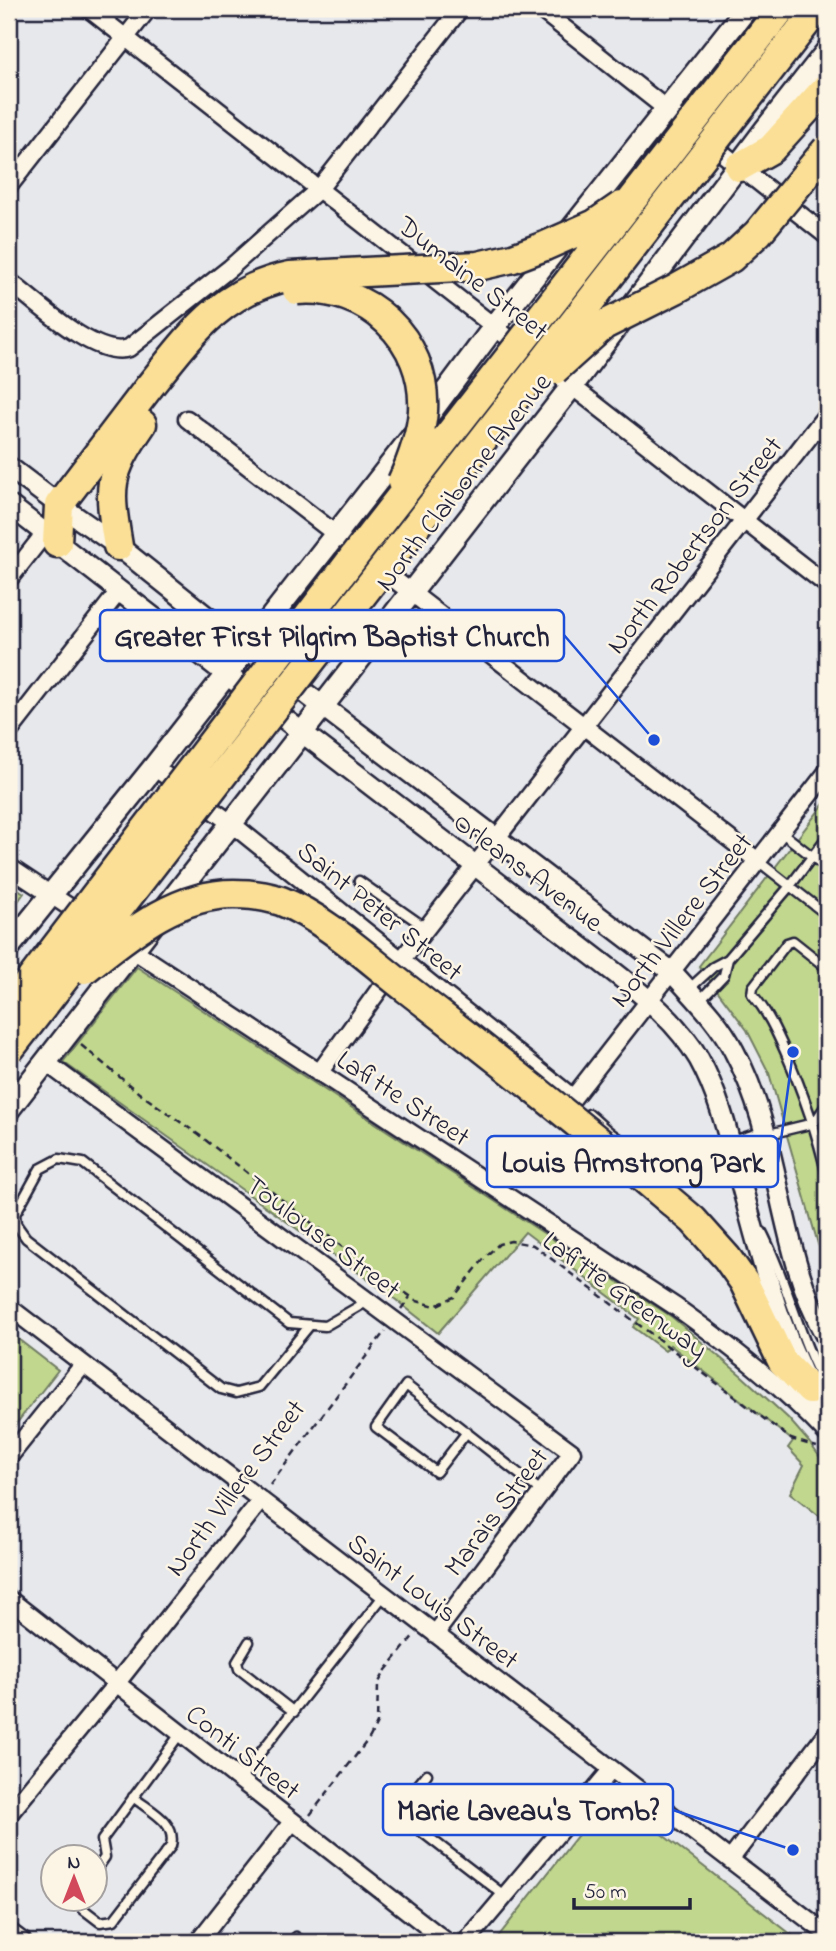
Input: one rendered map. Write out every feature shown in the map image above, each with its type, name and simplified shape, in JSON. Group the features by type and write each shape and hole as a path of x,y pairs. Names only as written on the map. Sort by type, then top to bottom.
{"highway":[{"path":"9,1008 363,545 781,9"},
{"path":"9,1050 817,9"},
{"path":"739,167 771,149 827,87"},
{"path":"486,435 572,351 604,325 698,276 741,250 827,149"},
{"path":"118,546 111,497 116,467 155,394 206,319 230,299 253,287 290,276 478,266 513,258 595,224 638,195"},
{"path":"51,538 59,505 155,394 224,321 267,297 299,290 319,290 342,294 380,313 402,336 410,349 420,380 423,411 420,431 405,474 363,545"},
{"path":"50,997 154,918 215,896 233,894 281,901 332,931 556,1104 693,1220 727,1258 744,1282 782,1361 818,1390"}],"main road":[{"path":"9,947 154,767 412,437 494,327 746,9"},
{"name":"North Claiborne Avenue","path":"9,1109 572,386 827,51"}],"street":[{"name":"Dumaine Street","path":"89,9 827,585"},
{"path":"9,186 148,9"},
{"path":"9,281 95,345 121,351 129,348 230,268 319,189 460,9"},
{"path":"540,9 827,236"},
{"name":"North Robertson Street","path":"319,1073 426,928 827,414"},
{"path":"187,419 758,861"},
{"name":"Orleans Avenue","path":"9,467 118,546 246,648 672,972 714,1018 734,1051 750,1087 805,1288 827,1338"},
{"name":"Orleans Avenue","path":"9,505 649,1000 678,1030 698,1058 720,1106 784,1333 818,1390 827,1419"},
{"path":"9,579 51,538"},
{"path":"9,732 119,591"},
{"name":"Saint Peter Street","path":"154,767 232,824 573,1098"},
{"name":"North Villere Street","path":"573,1098 827,772"},
{"name":"Lafitte Street","path":"9,867 676,1307 804,1409 823,1441"},
{"name":"Toulouse Street","path":"44,1061 572,1452"},
{"path":"731,1146 765,1135"},
{"name":"Saint Louis Street","path":"9,1307 827,1934"},
{"path":"9,1457 83,1365"},
{"name":"Marais Street","path":"429,1629 572,1452"},
{"name":"North Villere Street","path":"9,1814 117,1684 261,1500"},
{"name":"Conti Street","path":"9,1599 447,1942"},
{"path":"730,1860 827,1733"},
{"path":"467,1942 612,1769"},
{"path":"198,1942 296,1825"},
{"path":"9,1933 21,1942"}],"lane":[{"path":"781,832 827,868"},
{"path":"693,995 713,967 728,960 827,837"},
{"path":"758,861 827,915"},
{"path":"359,881 426,928"},
{"path":"827,968 793,941 787,943 753,987 752,994 773,1023 799,1082 814,1123 827,1176"},
{"path":"693,995 724,975 728,960"},
{"path":"765,1135 814,1123 827,1104"},
{"path":"589,1114 620,1140 639,1147 707,1149 731,1146"},
{"path":"310,1325 259,1387 236,1393 221,1389 26,1238 16,1224 15,1214 40,1168 60,1159 83,1163 289,1324 310,1325 325,1326 368,1301"},
{"path":"467,1432 436,1472 376,1427 407,1385 467,1432 542,1492"},
{"path":"239,1780 384,1595"},
{"path":"249,1642 237,1662 239,1669 294,1712"},
{"path":"102,1842 180,1734"},
{"path":"427,1774 396,1812 505,1896"},
{"path":"87,1912 100,1922 114,1920 171,1846 174,1836 170,1826 133,1797"},
{"path":"291,1942 296,1937 303,1942"}],"path":[{"name":"Lafitte Greenway","path":"76,1041 139,1093 199,1135 363,1263 418,1301 435,1306 454,1297 486,1256 499,1244 511,1241 533,1245 791,1439 823,1441 827,1450"},
{"name":"North Villere Street","path":"261,1500 327,1406 393,1320"},
{"path":"823,1441 827,1457"},
{"path":"296,1825 370,1737 377,1723 378,1684 386,1670 429,1629"}],"green space":[{"path":"827,800 827,1269 769,1073 747,1030 699,966"},
{"path":"9,883 24,893 9,914"},
{"path":"137,967 672,1317 742,1376 788,1418 809,1442 827,1467 827,1522 790,1493 804,1465 788,1448 793,1441 670,1345 665,1351 633,1327 639,1319 525,1232 438,1333 391,1296 63,1062"},
{"path":"9,1332 58,1370 9,1433"},
{"path":"610,1794 801,1942 494,1942"}],"place":[{"name":"Greater First Pilgrim Baptist Church","path":"654,740"},
{"name":"Louis Armstrong Park","path":"793,1052"},
{"name":"Marie Laveau's Tomb?","path":"793,1850"}]}
